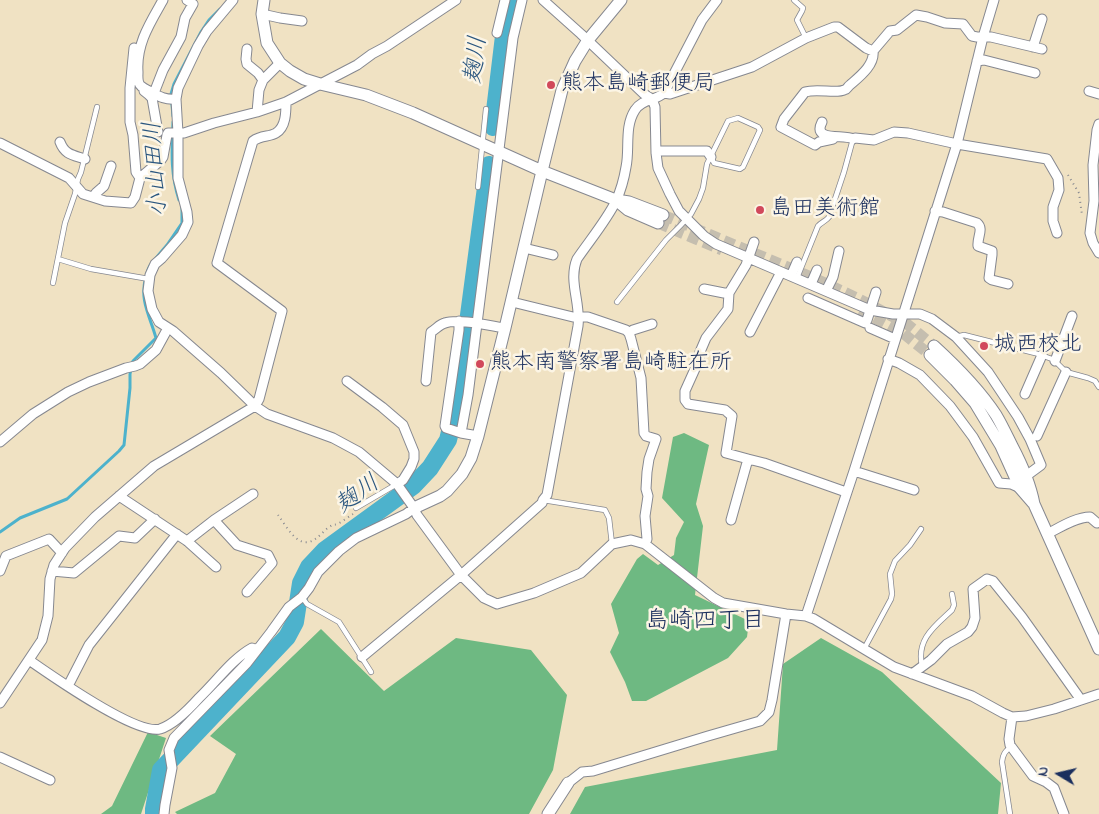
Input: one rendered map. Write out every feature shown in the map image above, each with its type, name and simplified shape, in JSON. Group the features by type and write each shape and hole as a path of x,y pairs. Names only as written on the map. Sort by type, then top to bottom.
{"street":[{"path":"158,132 152,98 142,89 138,82 137,66 139,47 162,0"},
{"path":"154,93 163,70 181,36 185,18 192,7 193,4 187,0"},
{"path":"233,0 207,31 173,99 178,178 188,222 182,235 155,264 146,279 152,309 159,322 173,331 255,406 267,414 333,438 359,452 398,485 417,515 461,575 484,598 497,604 534,593 581,573 612,544 631,540 645,544 714,598 724,603 806,616 814,619 894,667 972,696 1012,717 1026,716 1054,709 1099,694"},
{"path":"264,0 262,14 267,43 280,63 304,79 366,95 413,113 542,171 616,200 629,202 660,219"},
{"path":"0,143 69,178 80,192 105,201 130,202 135,197 140,178 161,160 167,135 190,131 286,102 387,46 456,0"},
{"path":"497,34 505,0"},
{"path":"459,432 468,395 513,38 522,0"},
{"path":"543,0 644,94 652,99 655,111 658,168 679,211 686,219 704,236 716,244 870,310 926,316 956,337 988,372 1018,417 1030,439 1040,465 1026,476"},
{"path":"164,814 172,768 169,750 174,738 257,650 290,608 305,600 318,572 345,546 356,538 440,496 462,474 471,458 506,328 562,90 575,61 588,40 621,0"},
{"path":"362,657 461,575 542,503 547,495 579,318 573,276 574,266 616,200 627,166 629,126 634,111 640,104 660,97 664,93 702,20 717,0"},
{"path":"806,616 854,471 957,144 994,0"},
{"path":"262,14 302,21"},
{"path":"835,137 819,142 816,145 781,127 784,119 805,92 847,89 869,66 874,55 873,51 890,31 897,30 916,15 945,23 964,24 972,36 991,37 1037,48 1042,19"},
{"path":"664,93 670,94 752,67 806,38 834,27 838,27 873,51"},
{"path":"134,48 130,88 130,122 133,134 136,172 140,178"},
{"path":"247,49 247,64 263,80"},
{"path":"977,61 984,60 1035,73"},
{"path":"257,112 259,90 263,80 280,63"},
{"path":"142,87 160,97 173,99"},
{"path":"1089,91 1099,94"},
{"path":"0,703 42,640 48,616 52,571 65,548 95,517 154,466 255,406 259,399 282,311 217,263 253,141 258,137 276,133 283,126 286,102"},
{"path":"822,122 820,130 826,136 874,140 894,132 908,133 957,144 1047,159 1058,178 1059,190 1053,207 1053,221 1057,234"},
{"path":"1099,124 1093,166 1094,201 1090,233 1099,253"},
{"path":"60,142 63,150 67,153 84,159"},
{"path":"656,152 707,152 711,158"},
{"path":"93,197 104,186 111,166"},
{"path":"935,211 960,217 980,225 978,246 992,251 989,278 1008,284"},
{"path":"754,242 746,265 729,293 728,308 706,338 699,360 685,391 686,400 688,404 725,410 732,416 726,453 764,462 846,492"},
{"path":"524,248 553,255"},
{"path":"826,291 833,276 839,252"},
{"path":"794,277 797,262"},
{"path":"810,284 818,270"},
{"path":"750,332 781,272"},
{"path":"704,290 729,293"},
{"path":"808,298 861,322 865,322 876,292"},
{"path":"512,302 573,317 588,317 622,328 628,333 640,378 644,433 646,436 656,439 647,472 646,489 648,496 645,516 647,539 645,544"},
{"path":"1055,361 1072,316"},
{"path":"460,321 445,426 459,432 478,436"},
{"path":"426,381 432,332 443,323 460,321 506,328"},
{"path":"628,333 652,324"},
{"path":"0,442 33,414 68,392 89,382 140,364 156,350 168,328"},
{"path":"870,328 895,339"},
{"path":"1034,504 1020,488 1001,446 986,420 932,351 951,362 969,381 996,416 1026,476 1034,504 1099,649"},
{"path":"1025,394 1042,355"},
{"path":"888,359 920,375 950,406 973,438 999,483 1011,484 1020,488"},
{"path":"1037,436 1066,372"},
{"path":"347,381 403,425 414,452 414,459 403,480 398,485"},
{"path":"731,520 748,459"},
{"path":"854,471 914,490"},
{"path":"187,541 253,494"},
{"path":"119,496 187,541 216,567"},
{"path":"1047,534 1085,517 1090,517 1097,523"},
{"path":"52,571 74,573 119,536 135,538 155,519"},
{"path":"214,520 237,545 268,555 272,563 247,592"},
{"path":"68,686 89,645 177,534"},
{"path":"0,571 6,556 49,539 62,553"},
{"path":"912,674 931,660 947,644 968,632 972,627 975,618 973,589 987,579 993,581 1016,610 1081,700"},
{"path":"548,814 568,783 582,772 593,771 760,721 769,712 772,700 786,614"},
{"path":"29,660 101,707 143,728 160,729 177,719 243,653 252,648 257,650"},
{"path":"1012,717 1009,739 1011,747 1032,776 1054,788 1064,814"},
{"path":"0,757 50,780"}],"lane":[{"path":"794,0 803,8 797,20 806,38"},
{"path":"53,283 65,223 76,194 76,186 97,107"},
{"path":"478,187 486,109"},
{"path":"617,302 666,240 686,219 699,199 707,164 728,122 738,118 758,126 760,130 743,167 740,169 714,162 711,158"},
{"path":"794,277 818,226 829,217 853,139"},
{"path":"58,259 91,269 146,279"},
{"path":"956,337 964,335 1042,355 1055,361 1066,372 1088,378 1099,387"},
{"path":"356,508 398,485"},
{"path":"543,500 605,510 609,518 612,544"},
{"path":"864,649 891,599 890,574 895,561 910,545 921,529"},
{"path":"922,666 920,657 922,645 926,636 952,610 954,605 952,594"},
{"path":"305,600 339,622 371,672"},
{"path":"1010,814 1002,762 1003,755 1011,747"}],"path":[{"path":"1064,170 1079,192 1083,216"},
{"path":"278,515 291,534 301,543 307,543 316,539 332,525 337,524 356,512 356,508"}],"green space":[{"path":"684,433 709,445 696,504 703,526 695,595 749,621 747,637 728,658 646,701 632,701 610,652 619,633 611,604 637,559 643,554 658,565 674,555 676,538 684,522 662,498 673,437"},
{"path":"321,629 384,691 456,638 531,650 567,695 553,770 529,814 177,814 175,812 215,793 236,754 210,736"},
{"path":"821,638 882,672 1001,783 998,814 570,814 585,787 777,750 783,664"},
{"path":"148,732 166,738 141,814 101,814 112,806"}],"waterway":[{"name":"麹川","path":"493,127 504,36 513,0"},
{"name":"小山田川","path":"173,116 171,94 174,84 201,32 220,9"},
{"name":"小山田川","path":"173,122 173,171 179,200"},
{"name":"麹川","path":"154,814 161,770 287,637 295,622 301,583 309,567 325,550 413,486 430,468 448,440 455,411 489,165"},
{"name":"小山田川","path":"156,258 182,223 182,208"},
{"name":"小山田川","path":"0,532 20,518 67,499 124,445 130,374 133,361 156,338 146,308 144,293 147,271 152,263"}],"tunnel":[{"path":"663,215 859,299 907,324 934,346"},
{"path":"658,223 722,250"},
{"path":"860,310 903,333 930,355"}],"place":[{"name":"熊本島崎郵便局","path":"551,85"},
{"name":"島田美術館","path":"760,210"},
{"name":"城西校北","path":"984,346"},
{"name":"熊本南警察署島崎駐在所","path":"480,364"}],"district":[{"name":"島崎四丁目","path":"705,623"}]}
